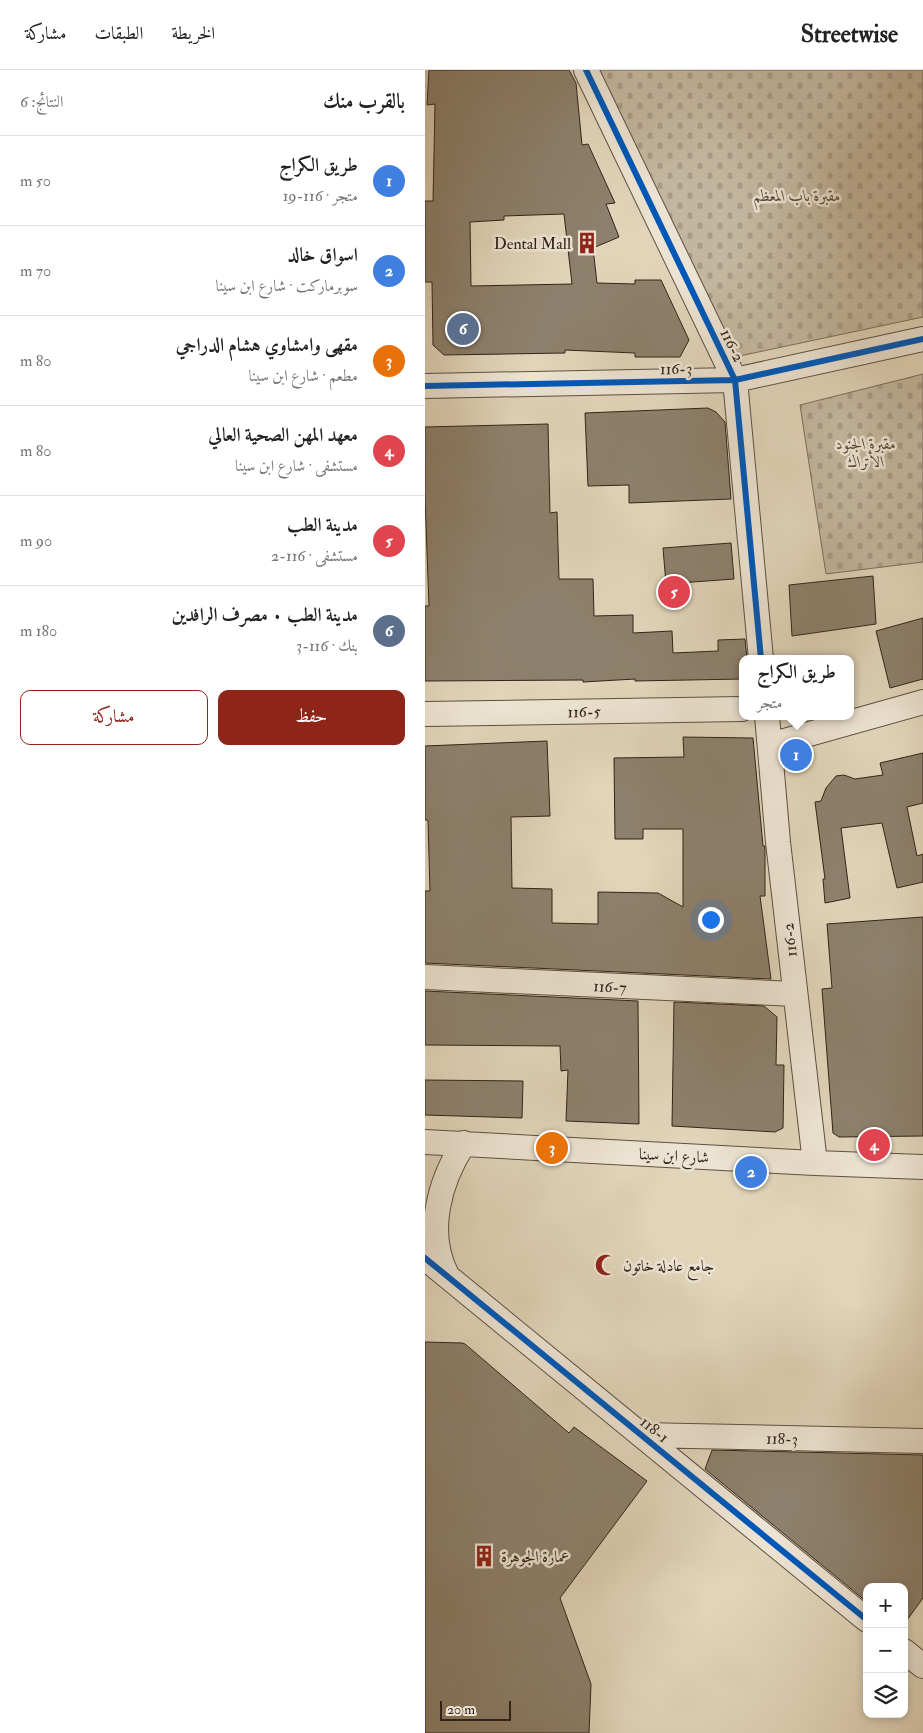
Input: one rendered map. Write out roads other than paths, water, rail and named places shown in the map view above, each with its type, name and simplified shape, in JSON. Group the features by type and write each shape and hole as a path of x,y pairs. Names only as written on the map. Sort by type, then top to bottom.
{"street":[{"name":"116-2","path":"587,70 735,380 761,655"},
{"name":"116-3","path":"425,386 735,380 923,339"},
{"path":"770,745 923,702"},
{"name":"116-5","path":"425,714 739,709"},
{"name":"116-2","path":"767,720 778,842 815,1163"},
{"name":"116-7","path":"425,977 795,994"},
{"name":"شارع ابن سينا","path":"425,1142 923,1167"},
{"name":"118-1","path":"449,1279 441,1264 436,1248 436,1214 444,1182 464,1144"},
{"name":"118-1","path":"425,1258 863,1617"},
{"path":"425,1277 449,1279"},
{"name":"118-3","path":"641,1435 923,1441"},
{"path":"908,1654 923,1666"}],"place":[{"name":"Dental Mall","path":"587,243"},
{"name":"مدينة الطب ٠ مصرف الرافدين","path":"463,329"},
{"name":"مدينة الطب","path":"674,592"},
{"name":"طريق الكراج","path":"796,755"},
{"name":"معهد المهن الصحية العالي","path":"874,1145"},
{"name":"مقهى وامشاوي هشام الدراجي","path":"552,1148"},
{"name":"اسواق خالد","path":"751,1172"},
{"name":"جامع عادلة خاتون","path":"606,1265"},
{"name":"عمارة الجوهرة","path":"484,1556"}],"park label":[{"name":"مقبرة باب المعظم","path":"797,195"},
{"name":"مقبرة الجنود الأتراك","path":"866,452"}]}
